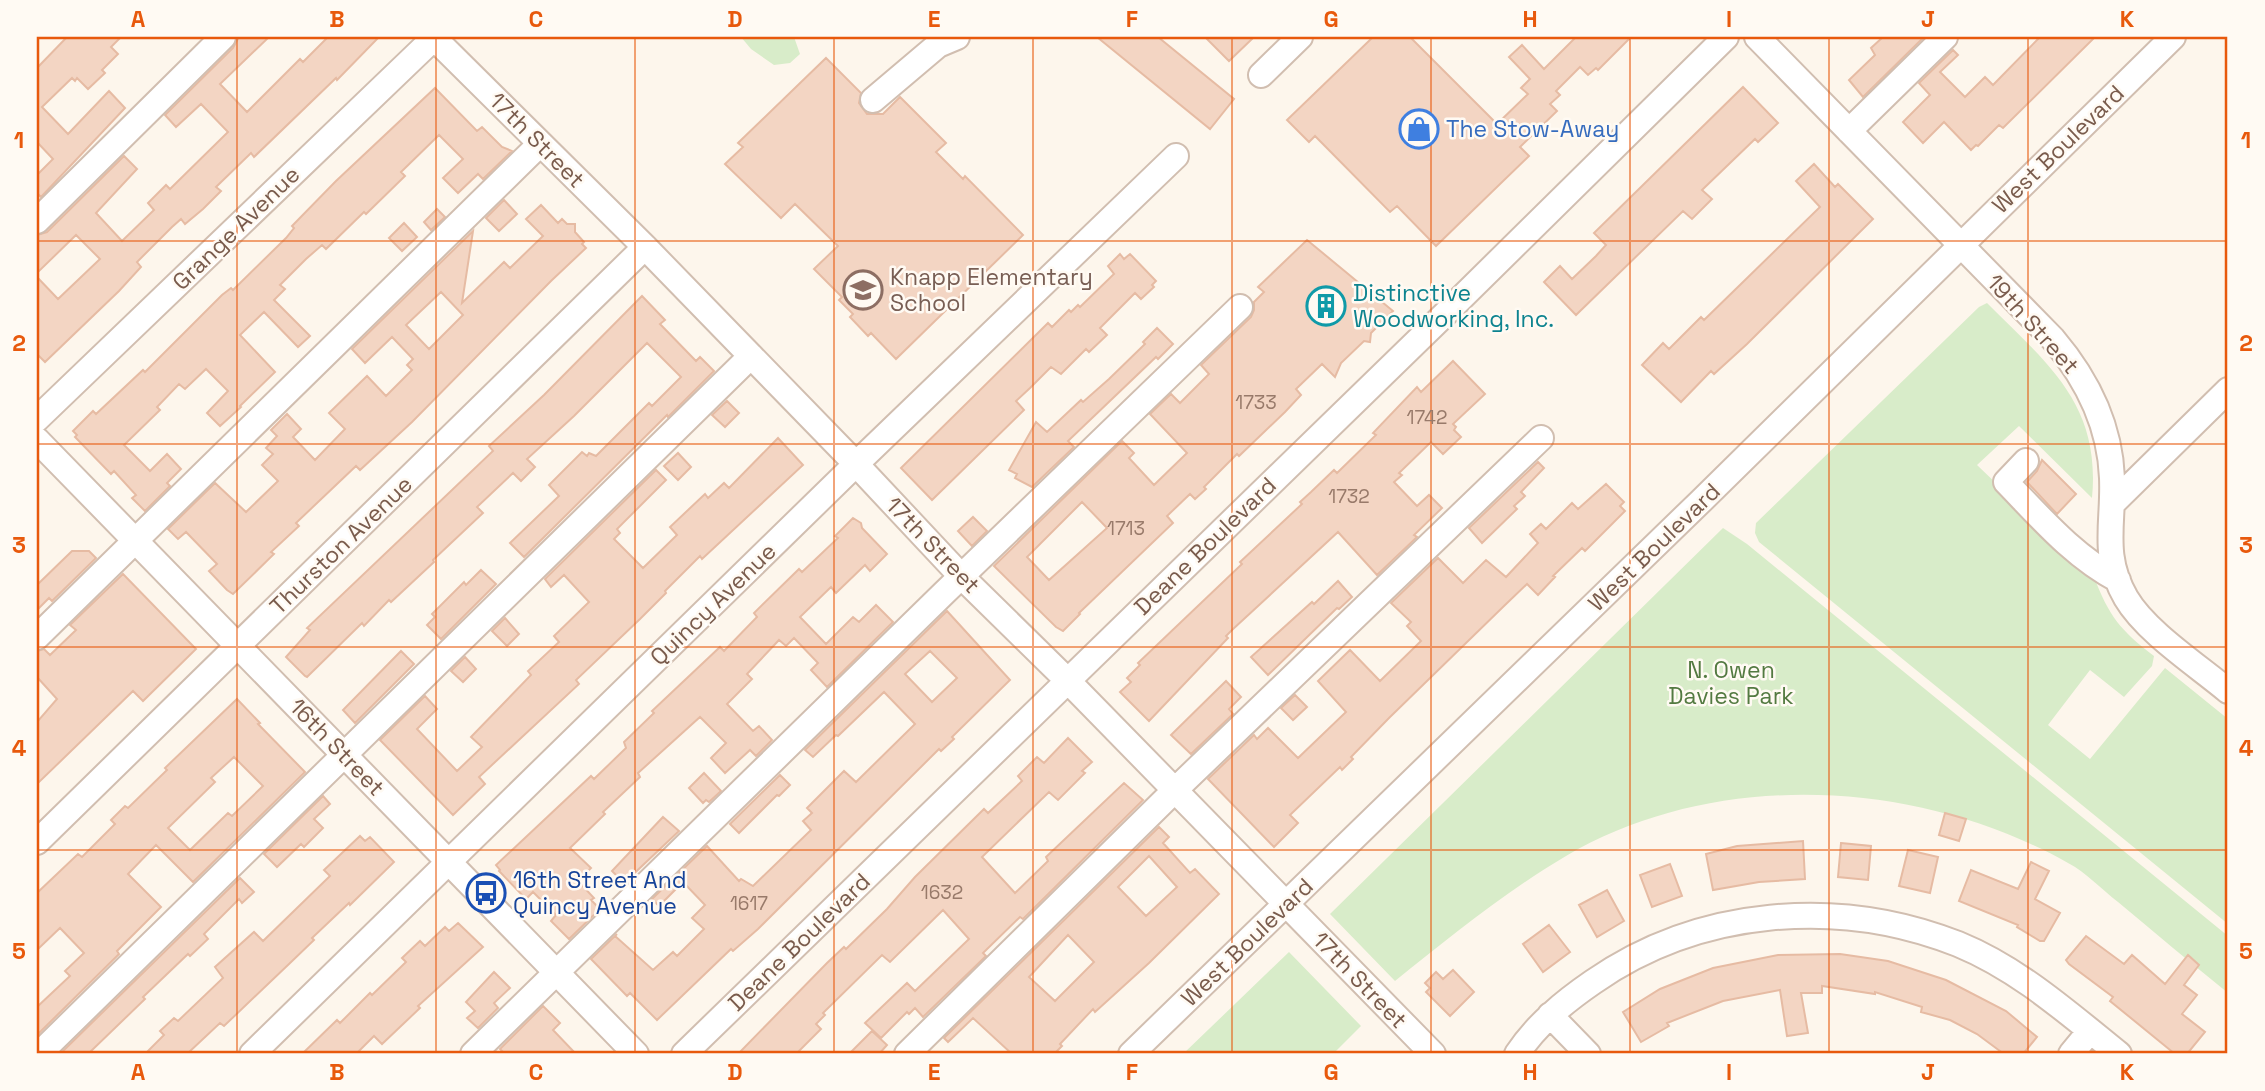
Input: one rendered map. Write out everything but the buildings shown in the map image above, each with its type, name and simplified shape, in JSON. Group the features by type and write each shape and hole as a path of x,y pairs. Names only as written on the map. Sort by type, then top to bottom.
{"street":[{"path":"37,221 223,37"},
{"name":"17th Street","path":"434,37 645,247 961,576 1067,680 1433,1054"},
{"name":"Grange Avenue","path":"37,419 434,37"},
{"path":"873,100 938,45 957,37"},
{"path":"1261,75 1300,37"},
{"name":"Deane Boulevard","path":"684,1054 1726,37"},
{"name":"19th Street","path":"1757,37 2053,339 2082,376 2104,426 2111,462 2112,504 2109,538 2118,580 2140,617 2228,691"},
{"path":"1849,131 1945,37"},
{"name":"West Boulevard","path":"1132,1054 2173,37"},
{"path":"37,637 540,144"},
{"name":"Quincy Avenue","path":"252,1054 856,464 1176,156"},
{"name":"Thurston Avenue","path":"37,842 645,247"},
{"path":"473,1054 1240,307"},
{"path":"39,1054 751,356"},
{"path":"2112,504 2228,390"},
{"path":"907,1054 1175,790 1542,438"},
{"name":"16th Street","path":"37,440 636,1054"},
{"path":"2026,461 2006,482 2076,553 2094,568 2118,580"},
{"path":"1517,1054 1550,1015 1604,974 1663,944 1706,929 1761,918 1829,915 1895,924 1959,945 2019,976 2119,1054"},
{"path":"1550,1015 1588,1054"},
{"path":"2071,1054 2090,1031"}],"green space":[{"path":"741,37 794,37 800,54 790,63 774,65 751,49"},
{"path":"1987,303 2049,367 2066,388 2079,411 2088,436 2093,465 2092,498 2019,426 1977,465 2094,577 2117,621 2154,656 2152,666 2124,697 2090,670 2048,725 2090,759 2165,668 2228,719 2228,924 1759,542 1755,533 1756,523 1979,307"},
{"name":"N. Owen Davies Park","path":"1723,528 1747,544 2228,936 2228,993 2088,876 2068,863 2010,835 1948,814 1883,801 1817,795 1751,797 1687,808 1625,828 1566,856 1521,885 1395,981 1330,914"},
{"path":"1289,952 1361,1026 1333,1054 1183,1054"}],"place":[{"name":"The Stow-Away","path":"1419,129"},
{"name":"Knapp Elementary School","path":"863,290"},
{"name":"Distinctive Woodworking, Inc.","path":"1326,306"},
{"name":"16th Street And Quincy Avenue","path":"486,893"}]}
